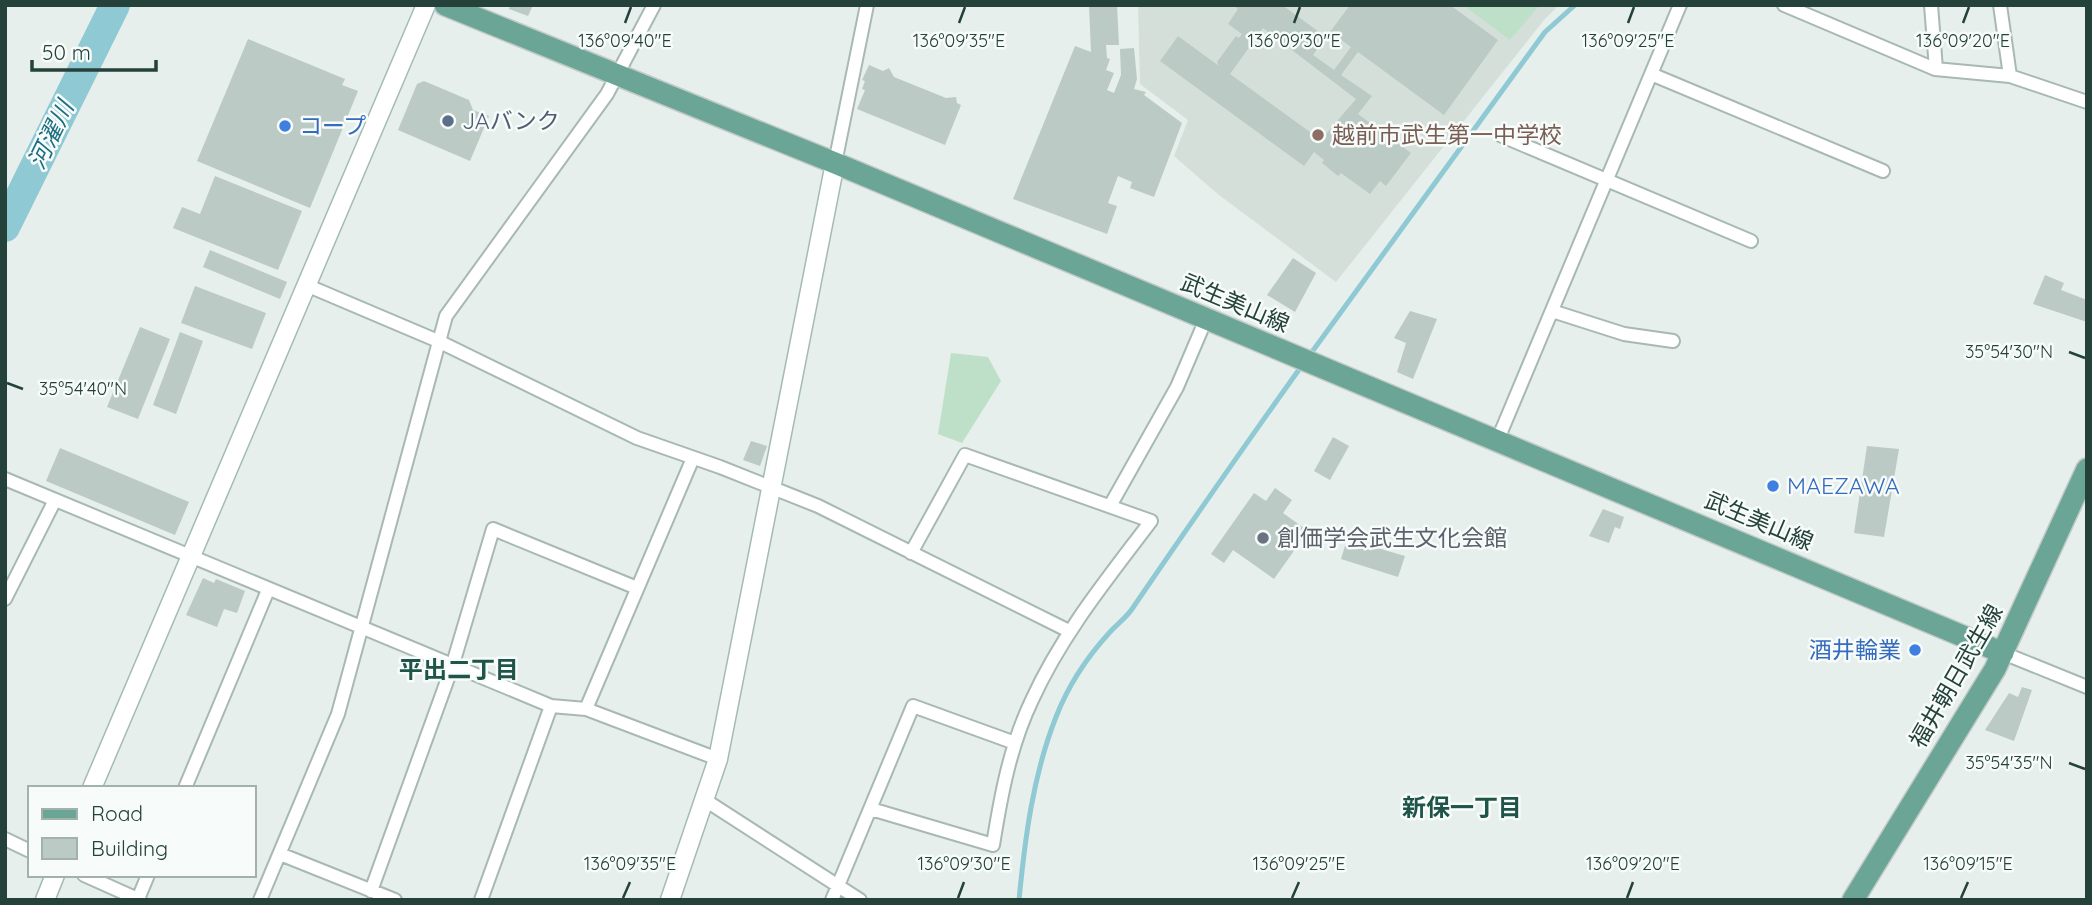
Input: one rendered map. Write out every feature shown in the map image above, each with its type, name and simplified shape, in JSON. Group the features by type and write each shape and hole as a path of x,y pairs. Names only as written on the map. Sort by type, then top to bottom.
{"main road":[{"name":"武生美山線","path":"445,5 835,163 2003,653"},
{"name":"福井朝日武生線","path":"1853,900 2003,653 2087,469"}],"street":[{"path":"93,786 426,5"},
{"path":"260,900 332,732 449,308 618,76 654,5"},
{"path":"670,900 718,759 867,5"},
{"path":"1498,439 1680,5"},
{"path":"1784,5 1936,69 2010,76 2087,102"},
{"path":"1931,5 1936,69"},
{"path":"2000,5 2010,76"},
{"path":"1651,74 1883,171"},
{"path":"1502,136 1751,240"},
{"path":"306,285 438,341 608,425 818,506 1069,631"},
{"path":"1552,311 1624,334 1673,341"},
{"path":"1110,506 1177,387 1206,319"},
{"path":"871,808 993,845 1005,778 1031,701 1069,631 1151,521 965,455 911,553"},
{"path":"586,709 693,458"},
{"path":"5,479 551,706 586,709 718,759"},
{"path":"5,599 55,500"},
{"path":"371,891 452,667 493,529 636,588"},
{"path":"186,786 268,590"},
{"path":"2003,653 2087,687"},
{"path":"481,900 551,706"},
{"path":"832,900 913,706 1015,743"},
{"path":"705,800 860,900"},
{"path":"5,839 28,850"},
{"path":"280,854 394,900"},
{"path":"45,900 54,877"},
{"path":"89,877 139,899 147,877"}],"shaded area":[{"name":"越前市武生第一中学校","path":"1138,5 1559,5 1544,20 1336,282 1219,195 1174,156 1188,120 1140,84"}],"green space":[{"path":"1463,5 1540,5 1510,40"},
{"path":"951,353 988,357 1001,381 962,443 938,434"}],"building":[{"path":"510,5 533,5 528,16 509,9"},
{"path":"1089,5 1117,5 1119,45 1106,45 1107,58 1110,59 1106,70 1114,73 1107,90 1114,93 1121,75 1120,49 1134,48 1137,79 1134,89 1146,92 1144,95 1182,123 1154,197 1130,188 1132,182 1118,176 1108,203 1117,206 1107,234 1013,199 1075,46 1091,52"},
{"name":"越前市武生第一中学校","path":"1232,5 1282,5 1326,37 1313,55 1334,70 1351,47 1330,32 1350,5 1450,5 1498,40 1444,115 1358,52 1341,75 1372,96 1358,114 1411,153 1386,186 1380,181 1370,194 1341,173 1338,176 1322,163 1324,160 1314,152 1304,166 1160,61 1178,36 1219,66 1217,62 1236,36 1239,38 1242,34 1228,24 1238,9","holes":["1263,28 1356,99 1321,140 1230,74"]},
{"path":"248,39 345,79 342,85 358,91 310,208 197,161"},
{"path":"869,65 883,71 889,68 894,77 946,98 956,97 957,103 961,105 945,145 857,109 865,90 862,89 865,81 862,80"},
{"path":"424,81 469,100 473,110 489,116 470,161 398,130 417,84"},
{"path":"215,176 302,211 278,270 173,228 182,207 200,214"},
{"path":"210,250 287,282 280,299 203,267"},
{"path":"1293,258 1316,273 1295,312 1267,295"},
{"path":"2045,275 2064,283 2061,290 2087,300 2087,322 2033,304"},
{"path":"195,286 266,313 252,349 181,323"},
{"path":"1410,311 1437,319 1413,379 1397,372 1406,343 1394,338"},
{"path":"140,327 170,339 138,419 107,407"},
{"path":"180,332 203,341 176,414 153,405"},
{"path":"1333,437 1349,446 1330,480 1314,471"},
{"path":"751,441 767,446 760,466 743,460"},
{"path":"1867,446 1899,449 1884,537 1854,533"},
{"path":"60,448 189,502 175,535 46,481"},
{"path":"1275,488 1292,500 1283,513 1308,531 1274,579 1233,550 1224,563 1211,554 1254,493 1266,501"},
{"path":"1603,509 1624,517 1620,529 1615,527 1609,543 1589,536"},
{"path":"1357,542 1405,556 1398,577 1341,559 1345,546 1355,549"},
{"path":"203,578 214,583 216,579 245,591 237,613 224,609 217,627 186,615"},
{"path":"2022,687 2032,690 2014,741 1985,730 2009,693 2018,697"}],"waterway":[{"name":"河濯川","path":"5,227 115,5"},
{"path":"1309,356 1545,32 1575,5"},
{"path":"1019,900 1027,830 1041,761 1066,694 1094,651 1132,609 1303,364"}],"place":[{"name":"JAバンク","path":"448,121"},
{"name":"コープ","path":"285,126"},
{"name":"越前市武生第一中学校","path":"1318,135"},
{"name":"MAEZAWA","path":"1773,486"},
{"name":"創価学会武生文化会館","path":"1263,538"},
{"name":"酒井輪業","path":"1915,650"}],"district":[{"name":"平出二丁目","path":"459,670"},
{"name":"新保一丁目","path":"1462,808"}]}
